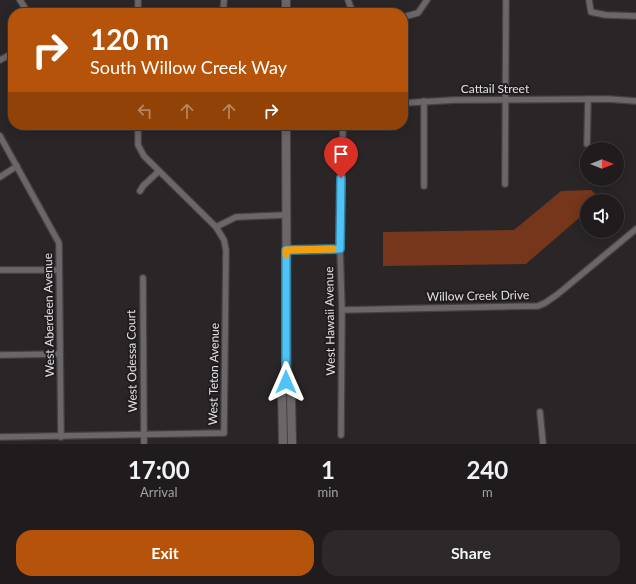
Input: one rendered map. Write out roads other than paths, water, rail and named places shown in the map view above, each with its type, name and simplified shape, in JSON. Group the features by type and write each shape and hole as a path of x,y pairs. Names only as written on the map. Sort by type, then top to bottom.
{"street":[{"path":"408,16 418,13 427,0"},
{"path":"505,184 506,0"},
{"path":"589,0 591,12 606,15 636,16"},
{"path":"587,142 588,99"},
{"name":"Cattail Street","path":"408,103 424,101 588,99 636,101"},
{"path":"424,101 424,186"},
{"name":"West Teton Avenue","path":"0,438 224,434 226,250 224,240 216,227 144,156 138,145 138,130"},
{"path":"283,444 282,394 286,382 286,130"},
{"name":"West Hawaii Avenue","path":"341,435 342,310 340,249 342,130"},
{"name":"West Aberdeen Avenue","path":"0,136 59,243 61,438"},
{"path":"0,177 17,166"},
{"path":"140,191 143,186 159,171"},
{"path":"216,227 236,217 286,214"},
{"name":"Willow Creek Drive","path":"342,310 538,306 545,304 558,294 636,229"},
{"path":"286,250 340,249"},
{"path":"0,270 59,270"},
{"name":"West Odessa Court","path":"142,278 144,444"},
{"path":"0,355 60,354"},
{"path":"286,382 291,395 292,444"},
{"path":"540,412 543,444"}]}
